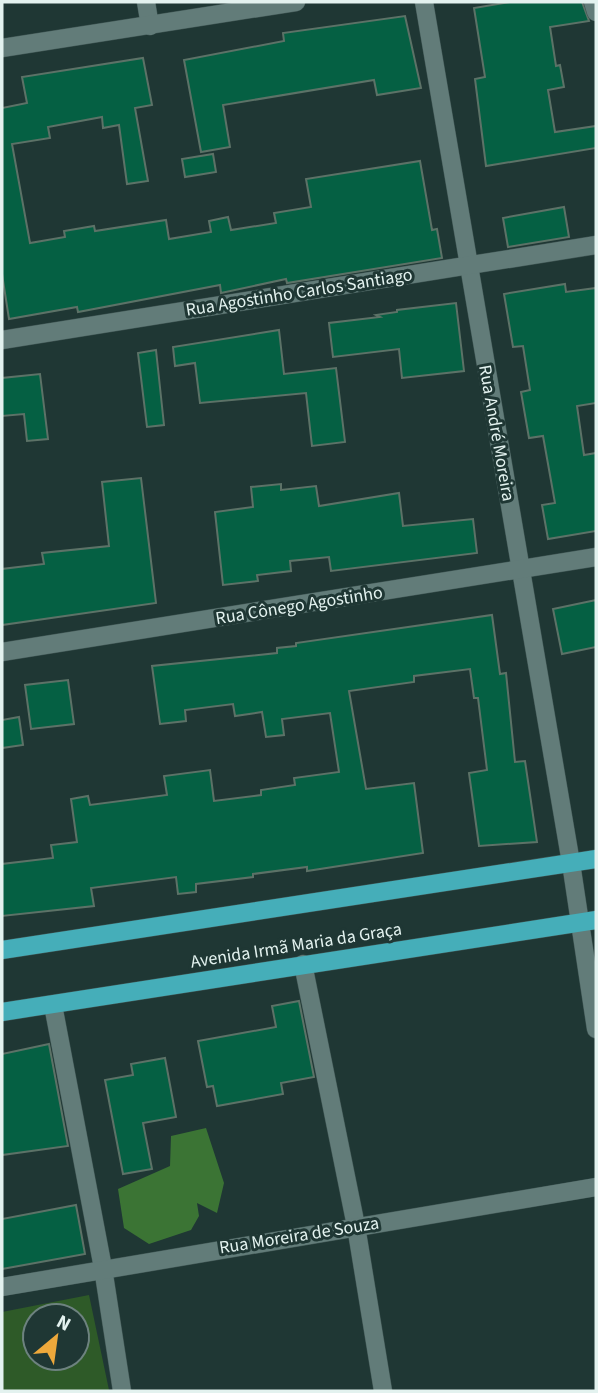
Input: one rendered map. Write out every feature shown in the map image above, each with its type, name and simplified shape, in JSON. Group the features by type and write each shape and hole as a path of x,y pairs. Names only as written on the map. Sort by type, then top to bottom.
{"main road":[{"path":"2,950 596,859"},
{"name":"Avenida Irmã Maria da Graça","path":"2,1012 588,921"}],"street":[{"path":"146,2 150,26"},
{"path":"2,48 296,2"},
{"name":"Rua André Moreira","path":"424,2 466,264 571,863 588,921"},
{"path":"593,2 596,12"},
{"name":"Rua Agostinho Carlos Santiago","path":"2,340 596,245"},
{"name":"Rua Cônego Agostinho","path":"2,652 596,557"},
{"path":"588,921 596,1029"},
{"path":"303,964 356,1226 383,1391"},
{"path":"53,1005 103,1268 122,1391"},
{"name":"Rua Moreira de Souza","path":"2,1287 596,1187"}],"green space":[{"path":"206,1128 224,1183 217,1213 197,1203 199,1216 191,1230 149,1244 124,1228 118,1189 170,1166 171,1136"},
{"path":"89,1295 90,1302 53,1302"},
{"path":"91,1304 109,1390 2,1391 2,1312 21,1308 21,1372 91,1372"}],"building":[{"path":"510,2 582,2 589,21 550,27 556,66 560,65 564,87 548,90 555,132 596,126 596,148 486,166 475,79 485,77 474,8"},
{"path":"405,16 421,88 377,95 374,80 223,105 230,147 201,152 184,60 284,41 283,33"},
{"path":"143,58 152,105 135,108 148,181 127,184 119,125 103,128 102,117 48,127 50,138 12,144 30,243 65,237 64,231 94,226 95,231 166,220 169,239 211,232 209,221 228,217 231,230 276,223 274,213 311,207 306,179 420,161 432,230 437,229 442,258 287,283 286,279 221,293 220,285 78,312 77,307 9,319 2,274 2,108 27,103 22,77"},
{"path":"213,154 216,172 185,177 182,159"},
{"path":"564,207 569,237 508,247 503,218"},
{"path":"565,284 566,292 596,288 596,403 577,406 584,455 596,453 596,531 548,539 542,505 555,503 543,436 529,438 521,392 530,390 523,346 513,347 504,294"},
{"path":"456,303 464,371 402,378 399,349 333,357 329,323 380,317 376,315 397,310"},
{"path":"279,330 284,374 336,368 345,442 312,446 306,393 200,403 195,363 175,366 173,347"},
{"path":"156,350 164,425 147,427 138,353"},
{"path":"40,374 48,439 27,441 24,414 2,416 2,378"},
{"path":"141,478 156,603 2,625 2,569 44,564 42,553 109,546 102,482"},
{"path":"281,484 281,490 316,486 319,506 399,493 403,526 473,519 477,553 331,571 329,557 290,561 291,571 257,575 258,581 223,585 215,512 253,507 251,487"},
{"path":"596,600 596,647 562,654 553,609"},
{"path":"492,615 500,674 506,673 515,762 525,761 537,842 479,846 469,773 487,770 478,698 474,698 470,669 414,676 414,682 349,691 366,789 414,783 423,853 307,871 307,867 253,874 253,877 196,884 196,892 178,894 176,877 91,888 94,906 2,916 2,864 53,858 51,845 77,842 71,799 88,796 90,805 167,795 164,776 210,770 214,801 261,795 261,790 295,785 294,778 339,772 330,713 282,719 284,735 266,737 262,712 235,716 233,704 185,710 186,721 160,724 152,666 277,653 277,648 296,646 296,643"},
{"path":"68,680 74,724 31,729 25,685"},
{"path":"19,717 23,745 2,748 2,720"},
{"path":"299,1001 314,1077 281,1083 283,1094 217,1106 213,1086 207,1087 198,1041 276,1027 272,1006"},
{"path":"49,1044 68,1146 2,1155 2,1054"},
{"path":"165,1058 176,1117 143,1123 152,1169 123,1174 105,1080 133,1075 131,1064"},
{"path":"76,1205 85,1254 2,1269 2,1219"}]}
